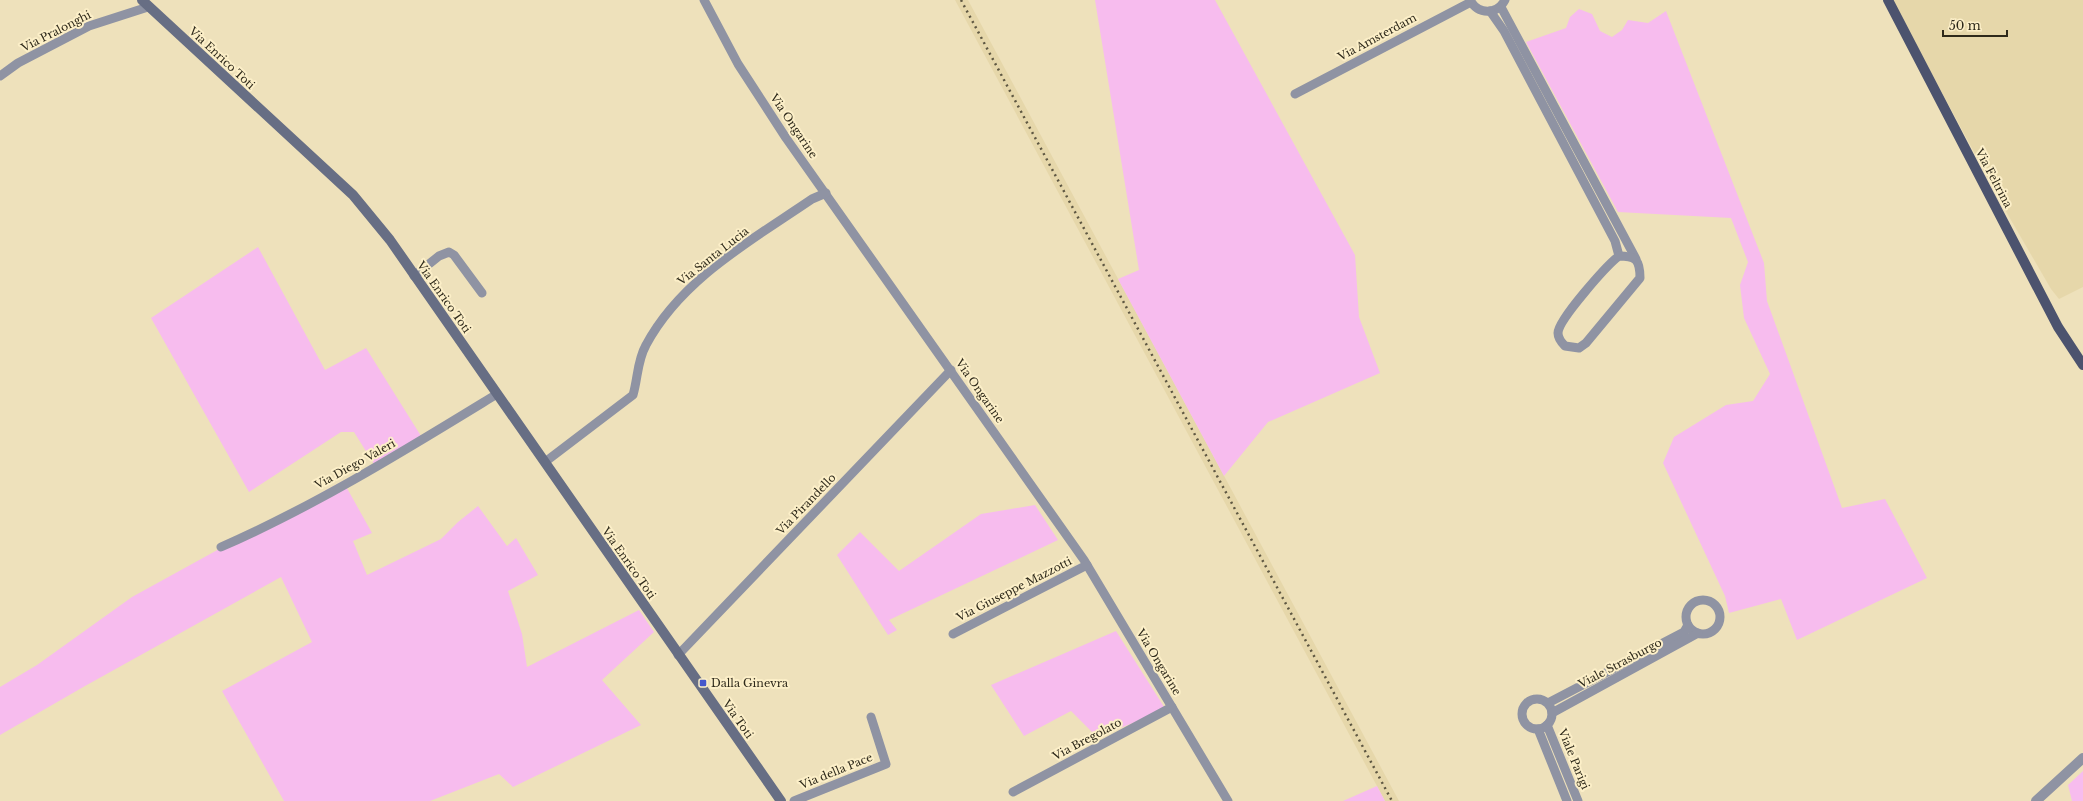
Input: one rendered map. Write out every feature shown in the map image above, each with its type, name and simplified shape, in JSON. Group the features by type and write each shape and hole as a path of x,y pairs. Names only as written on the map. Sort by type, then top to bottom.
{"main road":[{"name":"Via Feltrina","path":"1888,0 2054,320 2083,365"},
{"name":"Via Enrico Toti","path":"145,3 353,195 390,240 677,653"},
{"name":"Via Toti","path":"677,653 782,801"}],"street":[{"name":"Via Ongarine","path":"704,0 738,64 786,138 1087,565 1228,801"},
{"path":"1471,1 1479,10 1490,12 1504,31 1615,241 1618,256"},
{"name":"Via Amsterdam","path":"1295,94 1471,1"},
{"name":"Via Pralonghi","path":"0,76 18,63 89,26 145,3"},
{"path":"1490,12 1503,3 1639,263 1640,278 1586,343 1579,348 1565,346 1558,338 1558,332 1564,319 1618,256 1629,256 1636,259"},
{"name":"Via Santa Lucia","path":"545,462 633,395 639,362 646,345 674,304 684,293 731,254 812,199 826,193"},
{"path":"414,276 439,256 449,252 454,255 482,293"},
{"name":"Via Pirandello","path":"677,653 951,370"},
{"name":"Via Diego Valeri","path":"221,547 283,519 396,455 497,394"},
{"name":"Via Giuseppe Mazzotti","path":"952,634 1087,565"},
{"name":"Viale Strasburgo","path":"1548,702 1684,632 1688,625 1686,615 1690,606 1702,600 1711,602 1718,611 1719,622 1712,631 1698,633 1552,713"},
{"path":"1688,625 1698,633"},
{"path":"1538,729 1529,727 1523,721 1523,706 1526,703 1536,699 1548,702 1552,713"},
{"name":"Via Bregolato","path":"1013,792 1172,707"},
{"name":"Viale Parigi","path":"1552,713 1547,725 1538,729 1567,801"},
{"name":"Via della Pace","path":"794,801 886,764 871,718"},
{"name":"Viale Parigi","path":"1547,725 1578,801"},
{"path":"2036,801 2083,758"}],"shaded area":[{"path":"955,0 968,0 1399,801 1385,801"},
{"path":"1095,0 1215,0 1355,255 1359,317 1380,373 1268,422 1224,476 1118,279 1139,270"},
{"path":"1892,0 2083,0 2083,287 2059,299 2051,289 2008,215"},
{"path":"1579,9 1592,14 1600,31 1612,37 1622,30 1628,20 1648,23 1666,11 1764,263 1767,301 1842,508 1885,499 1927,578 1797,640 1781,599 1729,613 1725,596 1663,463 1674,437 1726,405 1753,401 1770,374 1744,318 1740,285 1748,262 1731,218 1618,212 1526,42 1566,28 1570,17"},
{"path":"258,247 325,370 366,348 421,436 374,464 354,432 341,432 249,492 151,318"},
{"path":"343,481 372,533 353,541 367,575 441,539 458,522 478,506 507,546 516,538 538,575 508,591 522,634 527,667 639,610 654,632 602,680 641,725 513,787 499,774 430,801 284,801 222,691 312,642 281,577 0,735 0,687 37,665 132,597"},
{"path":"1035,505 1058,540 889,620 897,630 888,635 837,555 860,532 899,571 981,514"},
{"path":"1116,631 1166,710 1097,737 1071,711 1024,736 991,685"},
{"path":"2083,771 2083,801 2072,801 2068,785"},
{"path":"1377,786 1385,801 1343,801"}],"railway":[{"path":"961,0 1392,801"}],"place":[{"name":"Dalla Ginevra","path":"703,683"}]}
